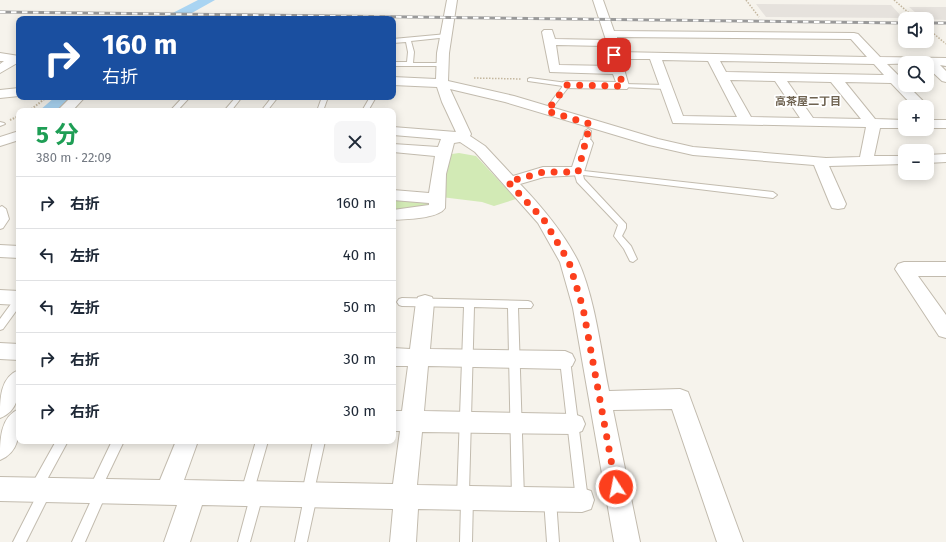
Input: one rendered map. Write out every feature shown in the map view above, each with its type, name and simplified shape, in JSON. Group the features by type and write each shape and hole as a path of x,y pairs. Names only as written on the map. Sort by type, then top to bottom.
{"street":[{"path":"452,0 443,65 464,134 462,137"},
{"path":"567,85 623,86 598,0"},
{"path":"618,70 554,69 549,37 610,39 854,36 877,61 898,77"},
{"path":"614,55 898,61"},
{"path":"654,56 678,120 898,124"},
{"path":"0,57 16,59"},
{"path":"712,57 746,121"},
{"path":"0,69 16,60"},
{"path":"934,62 946,62"},
{"path":"934,67 946,79"},
{"path":"722,76 898,79"},
{"path":"779,78 809,122"},
{"path":"835,78 872,123 866,161"},
{"path":"934,80 946,79"},
{"path":"396,81 449,84 547,111 588,133 693,151 819,161 898,160"},
{"path":"0,94 16,92"},
{"path":"67,108 76,100"},
{"path":"396,130 462,137 480,149 508,182 544,220 569,262 583,308 627,542"},
{"path":"508,182 543,172 578,172 588,133"},
{"path":"1,140 16,136"},
{"path":"396,215 430,211 437,208 436,199 439,168 443,152 448,140 462,137"},
{"path":"396,148 443,152"},
{"path":"934,159 946,158"},
{"path":"819,161 830,182 838,204"},
{"path":"396,195 436,199"},
{"path":"0,251 16,252"},
{"path":"946,269 904,269 946,330"},
{"path":"0,297 16,299"},
{"path":"403,542 406,496 402,421 418,358 425,302"},
{"path":"0,351 16,352"},
{"path":"396,357 565,360"},
{"path":"0,408 16,384"},
{"path":"600,401 680,400 730,542"},
{"path":"0,413 16,414"},
{"path":"402,421 574,424"},
{"path":"0,450 16,424"},
{"path":"168,492 186,444"},
{"path":"0,489 582,500"},
{"path":"177,542 194,492"}],"lane":[{"path":"396,41 447,36"},
{"path":"408,39 411,52 410,64"},
{"path":"396,64 443,65"},
{"path":"530,80 567,85 547,111"},
{"path":"623,86 666,87"},
{"path":"176,108 184,100"},
{"path":"230,108 236,100"},
{"path":"266,108 273,100"},
{"path":"633,259 628,248 618,236 622,228 622,224 580,180 578,172 773,195"},
{"path":"0,226 5,219 2,209"},
{"path":"402,302 528,305"},
{"path":"0,326 16,303"},
{"path":"466,542 465,422 468,304"},
{"path":"513,305 518,499"},
{"path":"565,360 574,424 582,500"},
{"path":"19,542 61,444"},
{"path":"78,542 117,444"},
{"path":"244,542 261,444"},
{"path":"301,542 318,444"},
{"path":"550,500 553,542"}],"path":[{"path":"746,0 759,17"},
{"path":"894,0 908,12"},
{"path":"934,34 946,44"},
{"path":"449,84 465,77 530,80"},
{"path":"33,108 43,100"}],"shaded area":[{"path":"756,4 891,5 898,13 898,18 766,17"},
{"path":"909,7 946,7 946,20 934,19 934,12 915,12"}],"green space":[{"path":"459,153 476,156 516,199 494,206 482,202 441,197 445,155"},
{"path":"396,197 431,201 433,206 396,212"}],"water":[{"path":"198,0 215,0 186,16 167,16"},
{"path":"52,100 72,100 63,108 42,108"}],"railway":[{"path":"0,12 329,16"},
{"path":"396,17 898,23"},
{"path":"934,23 946,23"}],"district":[{"name":"高茶屋二丁目","path":"808,101"}],"route":[{"path":"614,55 623,86 567,85 547,111 590,124 578,172 543,172 508,182 544,220 569,262 583,308 616,487"}]}
